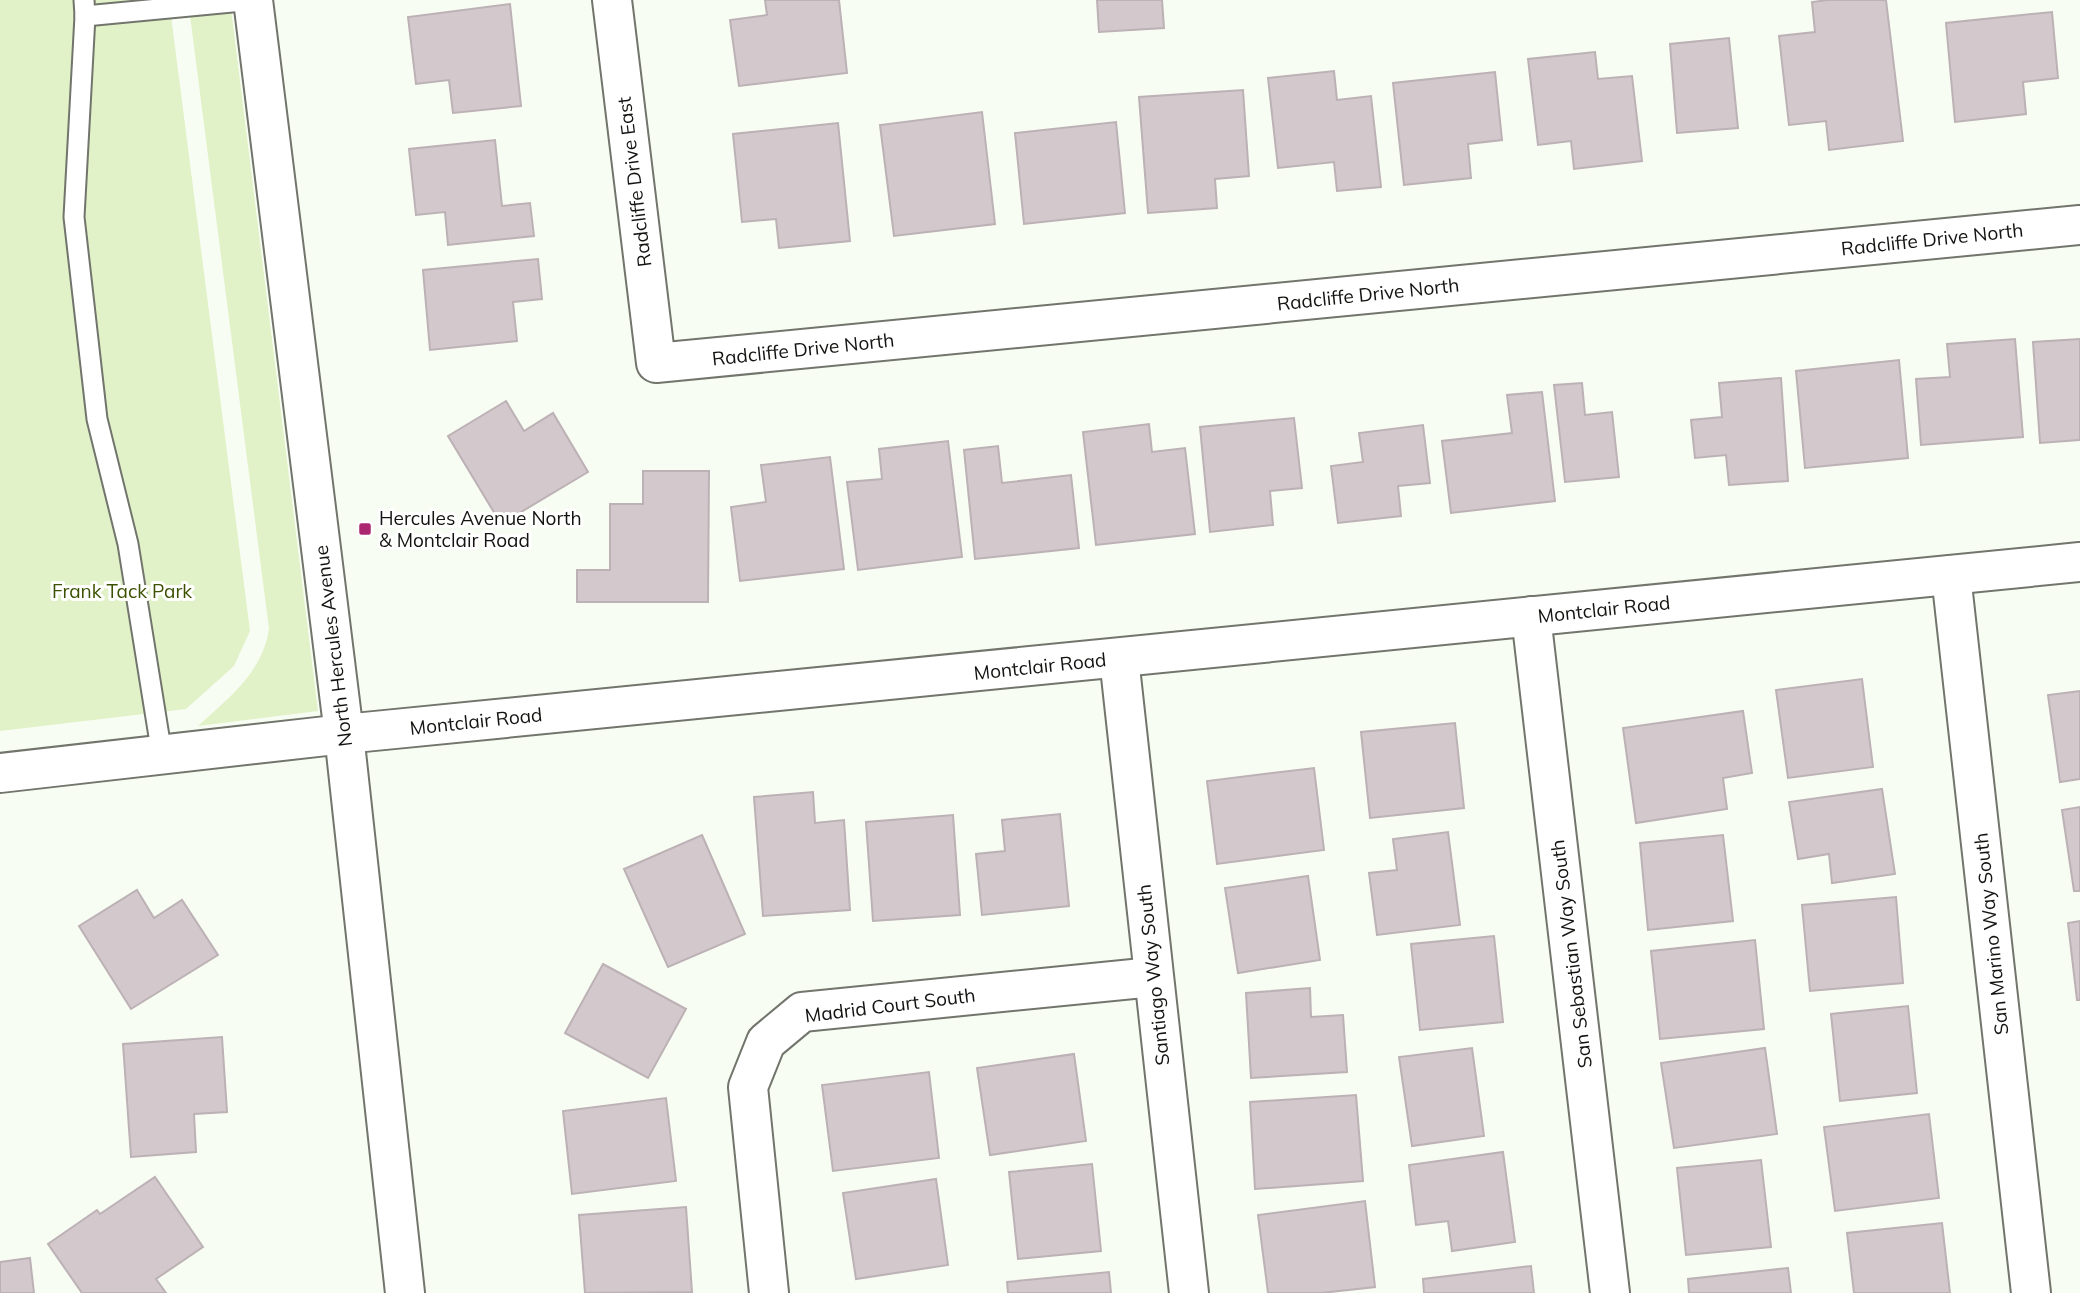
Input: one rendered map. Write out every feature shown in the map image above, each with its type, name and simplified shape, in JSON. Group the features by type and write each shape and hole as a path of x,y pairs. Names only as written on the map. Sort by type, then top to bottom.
{"street":[{"name":"North Hercules Avenue","path":"253,0 344,734 405,1293"},
{"name":"Radcliffe Drive East","path":"612,0 656,363"},
{"name":"Radcliffe Drive North","path":"656,363 2080,225"},
{"name":"Montclair Road","path":"0,773 344,734 2080,562"},
{"name":"San Marino Way South","path":"1951,575 2031,1293"},
{"name":"San Sebastian Way South","path":"1531,616 1610,1293"},
{"name":"Santiago Way South","path":"1119,658 1189,1293"},
{"name":"Madrid Court South","path":"769,1293 748,1087 766,1042 802,1012 1153,977"}],"lane":[{"path":"162,755 128,544 97,419 74,217 84,8 253,0"}],"green space":[{"name":"Frank Tack Park","path":"0,0 169,0 250,631 234,666 186,709 0,731"},
{"path":"188,0 230,0 318,711 198,726 243,684 252,672 265,645 269,629"}],"building":[{"path":"765,0 839,0 847,73 739,86 730,20 767,15"},
{"path":"1097,0 1162,0 1164,28 1099,32"},
{"path":"1886,0 1903,141 1829,150 1826,121 1789,125 1779,36 1815,32 1812,2"},
{"path":"510,4 521,106 453,113 449,80 416,84 408,17"},
{"path":"2052,12 2058,78 2023,82 2026,114 1955,122 1946,23"},
{"path":"1729,38 1738,128 1677,133 1670,44"},
{"path":"1595,52 1598,79 1632,76 1642,161 1574,169 1571,141 1538,145 1528,59"},
{"path":"1334,71 1337,100 1371,96 1381,187 1337,191 1334,162 1278,168 1268,78"},
{"path":"1495,72 1502,140 1468,144 1471,178 1404,185 1393,83"},
{"path":"1243,90 1249,176 1215,179 1217,208 1148,213 1139,97"},
{"path":"982,112 995,224 894,236 880,125"},
{"path":"1116,122 1125,213 1024,224 1015,133"},
{"path":"838,123 850,241 779,248 776,219 742,222 733,134"},
{"path":"495,140 502,206 530,203 534,236 448,245 445,212 416,215 409,149"},
{"path":"538,259 542,299 513,302 517,341 430,350 423,270"},
{"path":"2015,339 2023,437 1921,445 1916,379 1950,377 1947,344"},
{"path":"2080,339 2080,440 2040,443 2033,342"},
{"path":"1899,360 1908,458 1805,468 1796,371"},
{"path":"1781,378 1788,481 1729,485 1726,455 1695,458 1691,420 1722,417 1719,383"},
{"path":"1582,383 1585,415 1612,412 1619,477 1565,482 1554,385"},
{"path":"1542,392 1555,501 1451,513 1442,441 1512,433 1507,395"},
{"path":"506,401 524,431 553,413 588,472 501,524 448,436"},
{"path":"1294,418 1302,488 1270,491 1273,525 1210,532 1200,427"},
{"path":"1149,424 1152,452 1185,448 1195,534 1096,545 1083,432"},
{"path":"1423,425 1430,483 1398,486 1401,516 1338,523 1331,466 1363,462 1359,433"},
{"path":"948,441 962,557 858,570 847,482 882,479 879,449"},
{"path":"998,446 1002,483 1071,475 1079,548 975,559 964,450"},
{"path":"830,457 844,569 740,581 731,507 766,502 761,465"},
{"path":"643,471 709,471 708,602 577,602 577,570 610,570 610,504 643,504"},
{"path":"1862,679 1873,767 1788,778 1776,690"},
{"path":"2080,691 2080,779 2060,782 2048,695"},
{"path":"1743,711 1752,773 1723,778 1727,809 1636,823 1623,728"},
{"path":"1455,723 1464,808 1370,818 1361,732"},
{"path":"1314,768 1324,850 1217,864 1207,781"},
{"path":"1882,789 1895,874 1832,883 1829,854 1798,859 1789,802"},
{"path":"813,792 815,823 844,820 850,910 763,916 754,797"},
{"path":"2080,807 2080,891 2074,891 2062,810"},
{"path":"1060,814 1069,906 982,915 976,854 1005,851 1002,820"},
{"path":"953,815 960,915 873,921 866,822"},
{"path":"1448,832 1460,925 1377,935 1369,873 1397,870 1393,839"},
{"path":"702,835 745,934 668,967 624,869"},
{"path":"1723,835 1733,921 1648,930 1640,843"},
{"path":"1308,876 1320,960 1238,973 1225,888"},
{"path":"137,890 154,918 182,900 218,955 131,1009 79,926"},
{"path":"1896,897 1903,983 1810,991 1802,905"},
{"path":"2080,921 2080,1000 2077,1000 2068,923"},
{"path":"1494,936 1503,1022 1420,1030 1411,944"},
{"path":"1755,940 1764,1029 1660,1039 1651,951"},
{"path":"603,964 686,1009 648,1078 565,1033"},
{"path":"1310,988 1311,1017 1343,1015 1347,1072 1251,1078 1246,993"},
{"path":"1908,1006 1917,1093 1840,1101 1831,1014"},
{"path":"222,1037 227,1112 194,1114 196,1152 131,1157 123,1044"},
{"path":"1472,1048 1484,1136 1412,1146 1399,1057"},
{"path":"1765,1048 1777,1134 1674,1148 1661,1063"},
{"path":"1074,1054 1086,1141 990,1155 977,1068"},
{"path":"929,1072 939,1158 833,1171 822,1085"},
{"path":"1356,1095 1363,1181 1255,1189 1250,1102"},
{"path":"666,1098 676,1181 572,1194 563,1111"},
{"path":"1929,1114 1939,1198 1835,1211 1824,1127"},
{"path":"1503,1152 1515,1242 1452,1251 1448,1221 1416,1225 1409,1165"},
{"path":"1761,1160 1771,1247 1686,1255 1677,1168"},
{"path":"1092,1164 1101,1251 1018,1259 1009,1172"},
{"path":"155,1177 203,1247 156,1279 166,1293 82,1293 48,1244 97,1210 100,1214"},
{"path":"936,1179 948,1265 856,1279 843,1193"},
{"path":"1365,1201 1375,1287 1321,1293 1268,1293 1258,1215"},
{"path":"686,1207 692,1292 585,1293 579,1215"},
{"path":"1942,1223 1950,1293 1854,1293 1847,1233"},
{"path":"30,1258 34,1293 0,1293 0,1262"},
{"path":"1531,1266 1534,1293 1424,1293 1423,1279"},
{"path":"1788,1268 1791,1293 1689,1293 1688,1279"},
{"path":"1109,1272 1111,1293 1008,1293 1007,1282"}],"place":[{"name":"Hercules Avenue North & Montclair Road","path":"365,529"}]}
